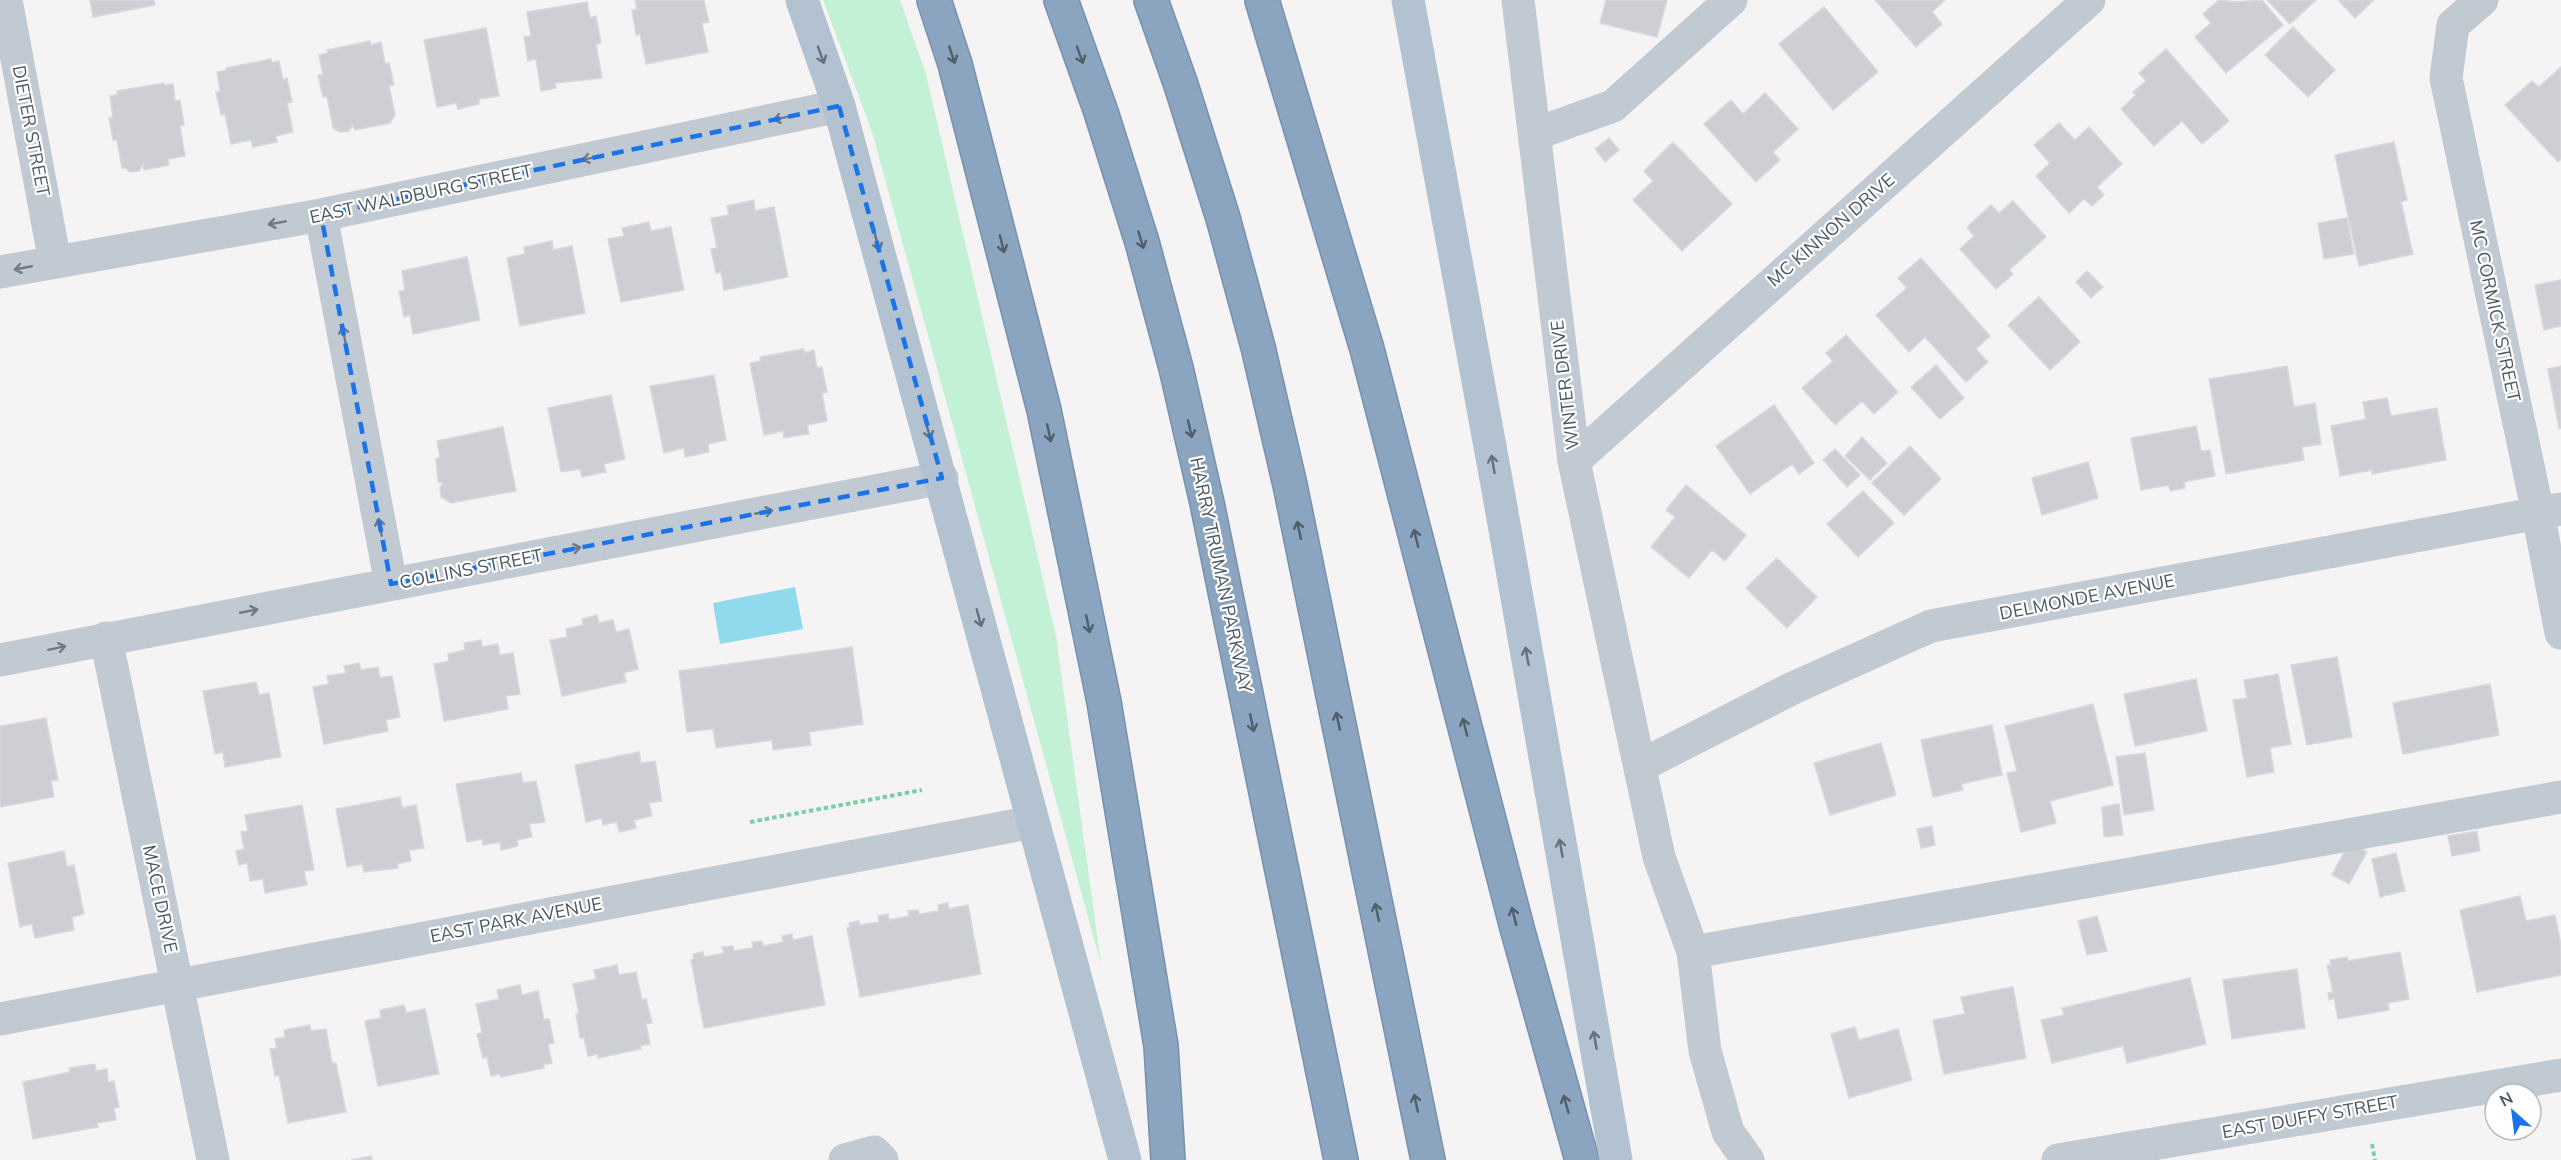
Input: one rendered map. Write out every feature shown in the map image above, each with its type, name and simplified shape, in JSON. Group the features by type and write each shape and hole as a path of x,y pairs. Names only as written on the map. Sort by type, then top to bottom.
{"highway":[{"path":"934,0 955,64 1044,410 1104,702 1161,1046 1168,1160"},
{"name":"HARRY TRUMAN PARKWAY","path":"1061,0 1101,112 1142,242 1178,380 1207,503 1341,1160"},
{"path":"1151,0 1181,85 1223,218 1258,347 1290,485 1428,1160"},
{"path":"1262,0 1367,349 1517,928 1582,1160"}],"main road":[{"path":"802,0 839,105 942,478 1125,1160"},
{"path":"1408,0 1492,455 1616,1160"}],"street":[{"name":"DIETER STREET","path":"6,0 55,262"},
{"name":"WINTER DRIVE","path":"1518,0 1574,461 1659,856 1693,952 1705,1051 1728,1132 1748,1160"},
{"path":"1535,134 1613,105 1731,0"},
{"name":"MC KINNON DRIVE","path":"1574,461 2089,0"},
{"name":"MC CORMICK STREET","path":"2482,0 2453,25 2446,78 2550,511 2561,633"},
{"name":"EAST WALDBURG STREET","path":"0,272 321,215 839,105"},
{"path":"321,215 391,584"},
{"name":"COLLINS STREET","path":"0,660 942,478"},
{"name":"DELMONDE AVENUE","path":"1640,766 1793,688 1931,626 2550,511"},
{"name":"MACE DRIVE","path":"106,638 213,1160"},
{"path":"1693,952 2561,797"},
{"name":"EAST PARK AVENUE","path":"0,1019 1033,822"},
{"name":"EAST DUFFY STREET","path":"2058,1160 2561,1074"},
{"path":"845,1160 874,1152 882,1160"}],"path":[{"path":"750,822 922,790"}],"highlighted area":[{"path":"839,106 942,478 391,584 321,215"}],"green space":[{"path":"823,0 900,0 926,74 1056,636 1101,964 872,132"}],"water":[{"path":"795,587 803,629 720,644 713,603"}],"building":[{"path":"90,0 154,0 155,5 93,17"},
{"path":"635,0 704,0 709,22 702,23 708,52 646,64 640,34 636,35 632,10 637,9"},
{"path":"1606,0 1667,0 1657,37 1600,23"},
{"path":"1875,0 1945,0 1932,12 1942,24 1916,47"},
{"path":"2219,0 2235,2 2262,0 2283,25 2226,73 2195,37 2211,23 2203,14"},
{"path":"2267,0 2316,0 2290,24"},
{"path":"2338,0 2374,0 2355,18"},
{"path":"587,2 590,18 596,16 601,43 596,44 602,78 555,83 556,88 541,91 536,59 528,61 524,37 531,36 527,12"},
{"path":"1824,7 1878,72 1833,110 1779,44"},
{"path":"2293,27 2335,70 2308,97 2265,55"},
{"path":"486,28 499,96 479,99 479,104 458,109 456,103 437,107 424,40"},
{"path":"370,41 371,45 381,42 385,64 389,63 394,85 389,86 395,115 390,123 355,130 353,125 349,131 340,132 333,128 327,96 323,97 318,75 323,75 319,55 328,53 327,50"},
{"path":"2166,49 2229,121 2202,144 2182,121 2154,146 2121,109 2136,95 2133,92 2146,81 2139,73"},
{"path":"271,59 272,63 279,61 283,80 287,78 292,102 287,103 293,132 276,136 277,142 253,147 251,140 231,144 225,114 221,115 216,92 220,92 217,72"},
{"path":"2561,67 2561,159 2558,162 2505,105 2532,81 2539,87"},
{"path":"164,83 165,85 173,84 175,101 180,100 184,125 180,126 185,156 168,159 169,165 144,170 143,164 139,171 129,172 126,168 122,168 117,140 113,140 109,118 113,117 110,96 118,94 117,91"},
{"path":"1765,93 1798,129 1773,152 1780,160 1756,182 1704,124 1731,100 1743,114"},
{"path":"2059,123 2075,140 2089,127 2122,164 2097,187 2104,195 2092,206 2084,199 2069,213 2036,176 2050,163 2034,145"},
{"path":"1609,138 1619,150 1605,162 1595,149"},
{"path":"1673,142 1732,204 1682,251 1633,200 1653,181 1644,171"},
{"path":"2394,142 2407,200 2401,202 2413,254 2359,266 2335,155"},
{"path":"754,200 755,211 774,207 788,277 724,290 721,272 716,273 711,249 717,248 711,218 729,215 727,206"},
{"path":"2013,201 2046,237 2009,270 2013,274 1996,289 1960,249 1974,236 1967,227 1991,205 1999,213"},
{"path":"2347,218 2354,254 2324,259 2318,223"},
{"path":"649,222 651,231 671,227 684,290 621,302 608,239 624,236 622,228"},
{"path":"552,241 553,250 572,246 585,313 520,326 507,258 525,254 524,247"},
{"path":"467,257 480,320 413,334 410,315 404,317 399,291 405,290 402,271"},
{"path":"1921,258 1990,336 1976,349 1988,362 1966,382 1925,337 1909,352 1876,315 1907,288 1898,278"},
{"path":"2087,271 2103,287 2091,298 2076,282"},
{"path":"2561,280 2561,326 2544,330 2535,285"},
{"path":"2039,297 2080,342 2050,370 2008,325"},
{"path":"1846,335 1898,392 1874,414 1862,401 1835,425 1802,388 1833,361 1826,353"},
{"path":"804,349 804,353 814,350 817,368 822,367 827,392 822,393 827,421 807,425 809,434 784,438 783,431 764,435 750,363 761,361 760,357"},
{"path":"1936,365 1964,398 1940,419 1911,387"},
{"path":"2287,366 2294,407 2315,403 2321,444 2302,447 2304,460 2226,474 2209,379"},
{"path":"2561,366 2561,428 2559,429 2548,369"},
{"path":"714,375 726,440 708,444 709,452 685,457 684,448 664,453 650,386"},
{"path":"611,395 625,459 604,464 606,472 582,477 580,469 561,472 548,408"},
{"path":"2387,398 2391,416 2437,408 2446,460 2372,474 2372,470 2340,476 2331,426 2366,419 2363,402"},
{"path":"1774,405 1814,463 1799,474 1792,464 1750,494 1716,446"},
{"path":"2196,426 2201,451 2210,450 2215,476 2184,482 2185,488 2170,491 2169,485 2141,490 2131,438"},
{"path":"503,427 516,491 451,503 441,497 440,488 443,483 438,482 436,459 440,457 437,441"},
{"path":"1862,437 1887,463 1870,480 1845,456"},
{"path":"1910,446 1941,479 1904,515 1872,483"},
{"path":"1835,449 1860,475 1847,487 1823,460"},
{"path":"2088,462 2098,498 2042,515 2032,478"},
{"path":"1686,485 1746,535 1725,561 1712,550 1689,578 1651,547 1675,517 1666,510"},
{"path":"1863,491 1894,523 1858,557 1827,524"},
{"path":"1777,558 1817,597 1787,628 1746,588"},
{"path":"597,615 599,623 613,620 616,632 629,629 638,669 624,673 626,682 562,696 550,640 567,637 566,629 583,625 582,619"},
{"path":"481,640 482,647 498,644 500,655 513,653 520,694 506,696 508,709 444,721 434,664 449,661 448,654 465,650 464,643"},
{"path":"852,647 863,724 809,732 811,745 773,750 772,740 716,748 713,729 687,732 679,671"},
{"path":"2337,657 2352,737 2307,745 2291,665"},
{"path":"359,663 361,670 378,667 380,678 392,676 400,717 386,720 388,731 324,744 313,687 329,684 327,676 346,673 344,666"},
{"path":"2278,674 2291,744 2270,748 2274,772 2247,777 2233,700 2247,698 2244,680"},
{"path":"2196,679 2207,731 2135,746 2124,694"},
{"path":"256,682 259,695 269,693 281,757 225,767 223,752 215,754 203,691"},
{"path":"2490,684 2499,735 2403,754 2393,703"},
{"path":"2093,704 2113,785 2050,801 2056,823 2021,832 2007,773 2017,771 2005,726"},
{"path":"46,718 58,780 51,781 54,797 0,807 0,726"},
{"path":"1992,725 2002,775 1961,784 1963,790 1933,797 1921,740"},
{"path":"1881,743 1896,795 1830,815 1814,763"},
{"path":"639,752 641,763 655,761 662,801 649,803 652,816 634,820 636,828 619,832 617,822 603,825 602,818 586,822 575,765"},
{"path":"2145,753 2154,810 2124,815 2116,757"},
{"path":"521,773 523,783 536,781 545,822 529,824 532,837 517,840 518,846 501,850 500,842 483,845 482,839 467,842 456,784"},
{"path":"400,797 402,808 416,805 424,848 409,850 411,861 397,864 398,868 364,872 362,864 347,867 336,809"},
{"path":"2119,804 2123,835 2104,837 2102,807"},
{"path":"302,805 314,870 304,871 307,885 265,893 263,879 250,881 247,863 239,865 236,851 244,849 241,832 248,831 245,815"},
{"path":"1932,826 1935,845 1921,848 1917,829"},
{"path":"2477,831 2480,851 2452,856 2448,836"},
{"path":"2350,842 2367,852 2349,884 2332,875"},
{"path":"64,851 67,867 74,865 84,914 72,917 74,930 35,938 32,924 20,927 8,863"},
{"path":"2396,853 2405,891 2380,897 2372,859"},
{"path":"2520,896 2526,921 2555,915 2561,945 2561,975 2477,992 2460,910"},
{"path":"948,903 949,909 968,905 981,974 860,997 847,928 850,928 849,923 859,921 860,925 879,922 878,916 888,914 889,920 909,916 908,911 918,910 919,914 939,911 938,905"},
{"path":"2097,916 2107,951 2087,955 2078,921"},
{"path":"792,934 793,940 812,936 825,1005 704,1028 691,960 694,959 693,954 703,952 704,957 724,953 722,947 733,946 734,951 753,948 752,942 762,941 763,946 783,942 782,936"},
{"path":"2400,952 2409,999 2388,1003 2389,1010 2338,1019 2334,998 2329,1000 2328,993 2333,992 2327,965 2331,965 2330,960 2347,957 2348,961"},
{"path":"617,965 619,975 636,972 642,1000 646,999 652,1023 646,1024 650,1044 640,1046 641,1049 598,1058 598,1054 588,1056 584,1038 580,1038 576,1014 579,1014 573,984 596,979 594,970"},
{"path":"2297,969 2305,1028 2232,1039 2223,980"},
{"path":"2190,978 2206,1044 2127,1063 2123,1046 2052,1063 2041,1020 2064,1015 2062,1008"},
{"path":"520,985 522,995 538,991 544,1020 549,1019 554,1043 548,1044 552,1063 543,1065 544,1068 501,1077 500,1074 491,1076 487,1057 483,1058 477,1034 482,1033 476,1004 499,999 497,990"},
{"path":"2013,987 2026,1058 1944,1074 1933,1020 1965,1014 1961,997"},
{"path":"404,1005 406,1013 425,1009 439,1074 378,1086 365,1021 381,1018 380,1010"},
{"path":"310,1025 311,1031 326,1029 332,1063 336,1063 346,1112 288,1123 279,1075 275,1076 270,1049 277,1048 275,1039 285,1037 284,1030"},
{"path":"1855,1027 1859,1040 1898,1029 1912,1080 1849,1098 1831,1034"},
{"path":"95,1064 96,1071 107,1069 108,1082 114,1081 119,1107 114,1108 116,1120 97,1123 98,1127 33,1139 23,1082 70,1072 69,1068"},
{"path":"371,1156 372,1160 351,1160"}]}
